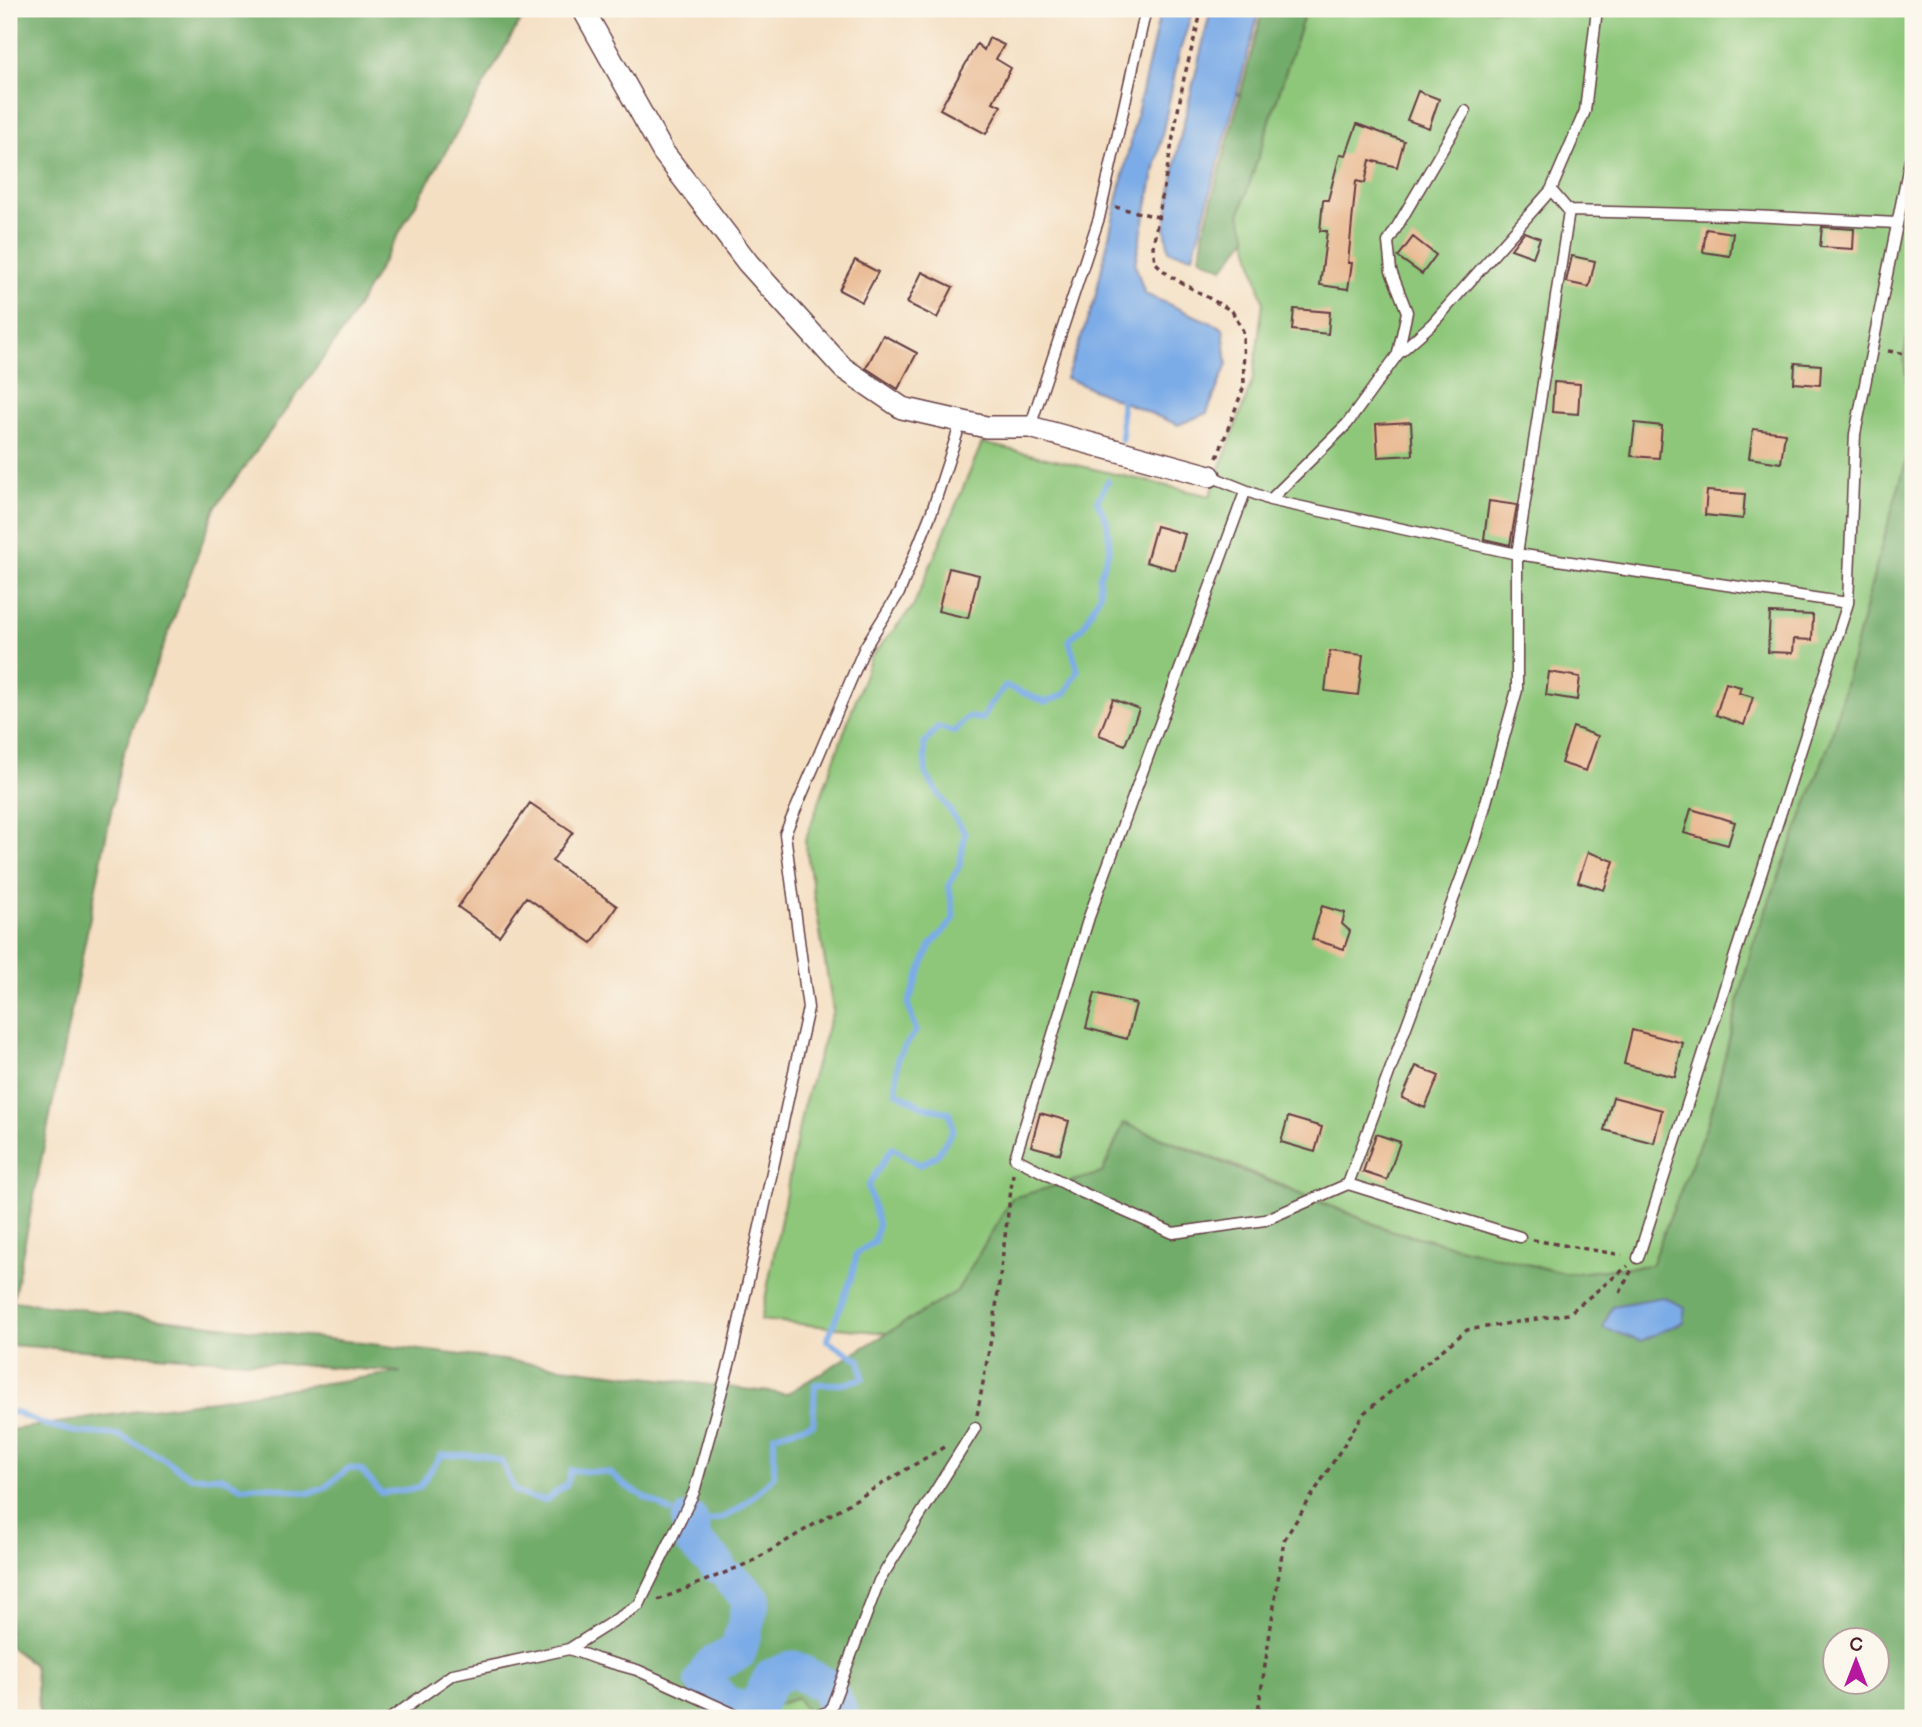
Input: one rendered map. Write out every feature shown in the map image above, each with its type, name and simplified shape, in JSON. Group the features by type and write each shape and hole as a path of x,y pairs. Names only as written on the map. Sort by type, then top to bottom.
{"street":[{"path":"583,9 663,152 748,263 843,368 902,408 986,427 1030,427 1210,476"}],"lane":[{"path":"1030,427 1099,218 1146,9"},
{"path":"1270,500 1347,424 1398,354 1432,324 1550,190 1584,111 1597,9"},
{"path":"1398,354 1407,313 1391,271 1388,242 1465,111"},
{"path":"1638,1258 1848,603 1855,434 1913,145"},
{"path":"1550,190 1569,211 1897,223"},
{"path":"1348,1184 1477,835 1517,690 1517,554 1569,211"},
{"path":"391,1718 453,1674 569,1649 639,1605 694,1492 732,1354 808,1007 785,834 865,647 899,593 932,511 961,422"},
{"path":"1210,476 1270,500 1517,554 1848,603"},
{"path":"1245,492 1089,917 1015,1158 1081,1192 1173,1233 1265,1220 1348,1184 1520,1237"},
{"path":"811,1718 830,1711 879,1581 975,1428"},
{"path":"569,1649 597,1660 637,1670 743,1718"}],"path":[{"path":"1202,9 1184,78 1153,246 1156,262 1168,275 1233,312 1243,331 1244,386 1210,476"},
{"path":"1120,208 1158,217"},
{"path":"1872,348 1913,355"},
{"path":"975,1428 994,1323 1002,1243 1015,1158"},
{"path":"1520,1237 1638,1258"},
{"path":"1620,1293 1638,1258"},
{"path":"1257,1718 1284,1540 1364,1413 1467,1330 1568,1314 1638,1258"},
{"path":"639,1605 667,1597 751,1562 944,1447"}],"green space":[{"path":"9,9 519,9 523,16 345,328 215,508 122,757 13,1301 786,1394 957,1291 1012,1198 1102,1173 1124,1123 1389,1230 1567,1274 1651,1265 1710,1117 1752,947 1830,742 1913,438 1913,1718 811,1718 797,1698 773,1706 766,1718 40,1718 34,1665 9,1646 9,1430 401,1372 9,1345"},
{"path":"1263,9 1306,9 1240,213 1247,238 1223,268 1200,258 1204,229"},
{"path":"1306,9 1913,9 1913,302 1904,358 1913,438 1830,742 1752,947 1710,1117 1651,1265 1568,1274 1389,1230 1124,1123 1102,1173 1012,1198 957,1291 887,1333 761,1320 803,1107 833,1010 805,841 871,657 913,607 982,443 1210,496 1253,379 1263,302 1240,213"},
{"path":"1913,302 1913,429 1904,358"},
{"path":"798,1698 811,1718 766,1718 773,1706"}],"water":[{"path":"1161,9 1193,9 1179,54 1135,264 1145,294 1223,328 1227,364 1207,413 1178,425 1066,378 1094,302"},
{"path":"1211,9 1260,9 1193,256 1169,251 1165,228 1179,143"},
{"path":"1663,1297 1685,1307 1683,1322 1641,1341 1603,1328 1612,1306"}],"building":[{"path":"989,38 1004,45 996,59 1011,68 993,102 1001,106 986,134 940,109 977,44 984,50"},
{"path":"1418,91 1439,99 1429,128 1407,120"},
{"path":"1357,124 1404,141 1397,167 1370,160 1365,183 1356,181 1348,289 1320,285 1327,231 1320,231 1323,200 1328,200 1340,154 1346,155"},
{"path":"1822,227 1854,229 1853,249 1820,247"},
{"path":"1706,229 1733,233 1730,256 1703,252"},
{"path":"1524,232 1540,238 1533,257 1511,249"},
{"path":"1413,237 1436,255 1422,274 1398,257"},
{"path":"1572,256 1595,261 1589,287 1566,282"},
{"path":"855,260 878,272 862,302 839,290"},
{"path":"922,272 953,287 937,318 907,303"},
{"path":"1294,309 1330,312 1328,334 1292,330"},
{"path":"883,335 917,353 898,389 866,368"},
{"path":"1795,363 1821,365 1820,385 1794,383"},
{"path":"1554,382 1580,384 1578,414 1552,412"},
{"path":"1411,422 1413,455 1378,457 1376,424"},
{"path":"1635,423 1662,426 1659,458 1631,456"},
{"path":"1753,429 1785,433 1781,463 1749,458"},
{"path":"1707,491 1745,494 1743,519 1705,515"},
{"path":"1489,501 1517,505 1510,545 1484,539"},
{"path":"1156,526 1185,534 1175,570 1146,562"},
{"path":"949,568 979,575 968,618 938,611"},
{"path":"1770,613 1813,615 1812,640 1794,639 1793,653 1768,652"},
{"path":"1330,651 1363,655 1358,695 1325,691"},
{"path":"1549,672 1580,677 1577,700 1546,695"},
{"path":"1726,683 1741,687 1739,693 1753,697 1744,725 1716,715"},
{"path":"1113,699 1139,709 1125,745 1099,735"},
{"path":"1573,727 1598,736 1586,771 1561,763"},
{"path":"530,803 573,832 552,861 617,906 592,943 526,897 499,936 458,907"},
{"path":"1691,809 1735,822 1728,845 1684,833"},
{"path":"1588,852 1614,861 1604,890 1578,882"},
{"path":"1322,906 1345,913 1342,924 1350,931 1344,949 1312,939"},
{"path":"1095,993 1136,1004 1127,1039 1086,1028"},
{"path":"1632,1030 1683,1043 1675,1077 1624,1064"},
{"path":"1416,1066 1439,1076 1425,1108 1402,1098"},
{"path":"1613,1097 1662,1110 1654,1143 1604,1130"},
{"path":"1040,1113 1069,1121 1060,1154 1031,1146"},
{"path":"1288,1117 1322,1127 1315,1152 1281,1142"},
{"path":"1376,1134 1400,1142 1387,1180 1363,1172"}],"waterway":[{"path":"1121,394 1122,440"},
{"path":"686,1519 700,1522 724,1517 746,1503 774,1476 774,1435 813,1424 815,1384 844,1384 863,1378 860,1360 827,1341 851,1279 857,1253 874,1242 878,1224 868,1186 892,1148 920,1165 937,1155 953,1130 950,1113 922,1106 896,1092 898,1057 916,1031 908,1004 930,946 954,919 949,885 960,864 965,833 926,775 924,744 938,727 954,732 968,717 983,719 1005,686 1046,702 1065,694 1078,670 1069,640 1083,627 1100,594 1099,578 1110,548 1107,521 1097,501 1108,481"},
{"path":"9,1413 15,1412 43,1424 76,1432 118,1435 159,1456 191,1477 221,1477 241,1487 267,1486 308,1493 323,1489 349,1468 361,1470 381,1493 419,1488 441,1455 481,1455 501,1461 515,1491 531,1498 546,1500 567,1484 571,1470 610,1473 627,1487 670,1511"},
{"path":"690,1521 693,1541 717,1565"},
{"path":"733,1581 752,1599 738,1652 712,1665 703,1680 724,1703 747,1713 760,1700 772,1677 794,1669 826,1686 841,1718"}]}
